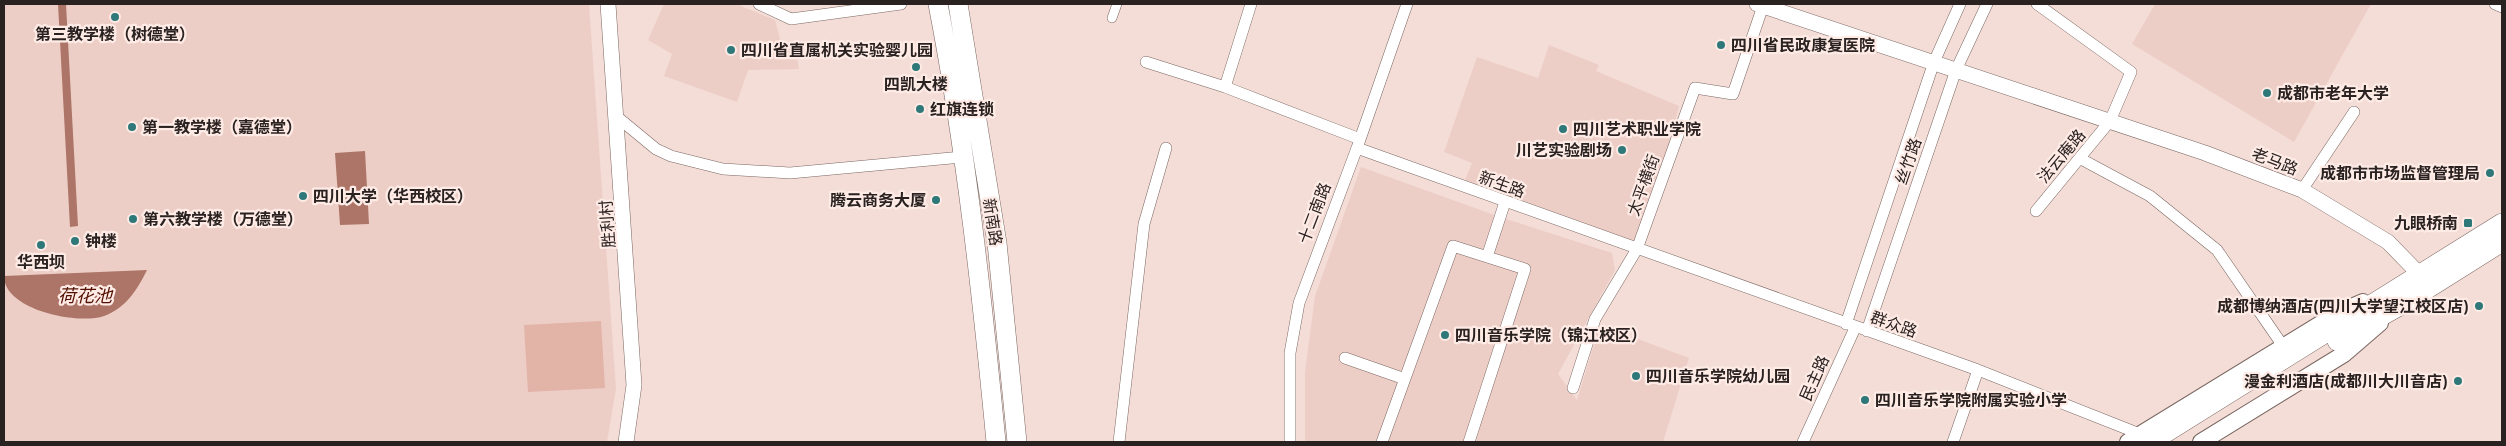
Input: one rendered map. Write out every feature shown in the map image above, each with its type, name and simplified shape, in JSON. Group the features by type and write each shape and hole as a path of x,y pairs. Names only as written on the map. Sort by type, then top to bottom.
{"main road":[{"name":"新南路","path":"938,4 950,69 976,243 996,442"},
{"name":"新南路","path":"958,4 997,243 1017,442"},
{"path":"2175,442 2330,345 2426,280 2502,223"},
{"path":"2426,280 2502,242"},
{"path":"2140,440 2283,346 2340,312 2402,295"},
{"path":"2140,440 2402,295"},
{"path":"2201,442 2344,354 2402,295"}],"street":[{"name":"胜利村","path":"608,4 634,385 626,442"},
{"path":"760,4 791,19 901,4"},
{"path":"1112,18 1116,4"},
{"path":"1225,87 1251,4"},
{"name":"十二南路","path":"1290,442 1290,353 1299,303 1407,4"},
{"name":"丝竹路","path":"1850,326 1934,62 1960,4"},
{"name":"丝竹路","path":"1867,331 1956,70 1987,4"},
{"path":"2037,4 2131,72 2110,121"},
{"path":"2495,4 2502,8"},
{"name":"老马路","path":"1760,5 2206,153 2302,190 2388,242 2426,280"},
{"name":"太平横街","path":"1637,249 1695,88 1733,94 1760,5"},
{"name":"新生路","path":"1146,62 1225,87 1358,144 1505,202 1637,249"},
{"path":"2302,190 2354,112"},
{"path":"616,116 656,149 671,156 723,169 790,173 962,157"},
{"name":"法云庵路","path":"2036,211 2081,159 2110,121"},
{"path":"1119,442 1144,224 1166,148"},
{"path":"2081,159 2150,196 2217,250 2283,346"},
{"path":"1487,257 1505,202"},
{"path":"1382,442 1453,246 1524,269 1469,442"},
{"path":"1573,388 1595,319 1637,249"},
{"name":"群众路","path":"1637,249 1978,370 2140,440"},
{"name":"民主路","path":"1803,442 1850,326"},
{"path":"1345,358 1405,379"},
{"path":"1953,442 1978,370"}],"shaded area":[{"name":"四川大学（华西校区）","path":"4,4 589,4 616,389 607,442 4,442"},
{"name":"四川省直属机关实验婴儿园","path":"664,4 736,4 775,20 780,39 795,47 799,69 748,70 737,102 664,76 672,54 648,40"},
{"name":"成都市老年大学","path":"2155,4 2371,4 2294,142 2132,44"},
{"name":"四川艺术职业学院","path":"1549,45 1599,65 1596,71 1679,106 1666,156 1634,241 1465,180 1472,163 1444,152 1477,57 1538,78"},
{"name":"四川音乐学院（锦江校区）","path":"1361,167 1500,217 1612,253 1615,270 1558,374 1577,400 1600,325 1689,358 1663,442 1305,442 1305,372 1315,296"},
{"path":"601,321 605,388 528,392 524,325"}],"water":[{"path":"58,4 66,4 78,226 70,227"},
{"path":"365,151 369,224 340,225 335,153"},
{"name":"荷花池","path":"147,270 135,291 125,303 112,313 92,318 61,316 29,306 16,298 7,288 4,276"}],"place":[{"name":"第三教学楼（树德堂）","path":"115,17"},
{"name":"四川省民政康复医院","path":"1721,45"},
{"name":"四川省直属机关实验婴儿园","path":"731,50"},
{"name":"四凯大楼","path":"916,67"},
{"name":"成都市老年大学","path":"2267,93"},
{"name":"红旗连锁","path":"920,109"},
{"name":"第一教学楼（嘉德堂）","path":"132,127"},
{"name":"四川艺术职业学院","path":"1563,129"},
{"name":"川艺实验剧场","path":"1622,150"},
{"name":"成都市市场监督管理局","path":"2490,173"},
{"name":"四川大学（华西校区）","path":"303,196"},
{"name":"腾云商务大厦","path":"936,200"},
{"name":"第六教学楼（万德堂）","path":"133,219"},
{"name":"九眼桥南","path":"2468,223"},
{"name":"钟楼","path":"75,241"},
{"name":"华西坝","path":"41,245"},
{"name":"成都博纳酒店(四川大学望江校区店)","path":"2479,306"},
{"name":"四川音乐学院（锦江校区）","path":"1445,335"},
{"name":"四川音乐学院幼儿园","path":"1636,376"},
{"name":"漫金利酒店(成都川大川音店)","path":"2458,381"},
{"name":"四川音乐学院附属实验小学","path":"1865,400"}]}
